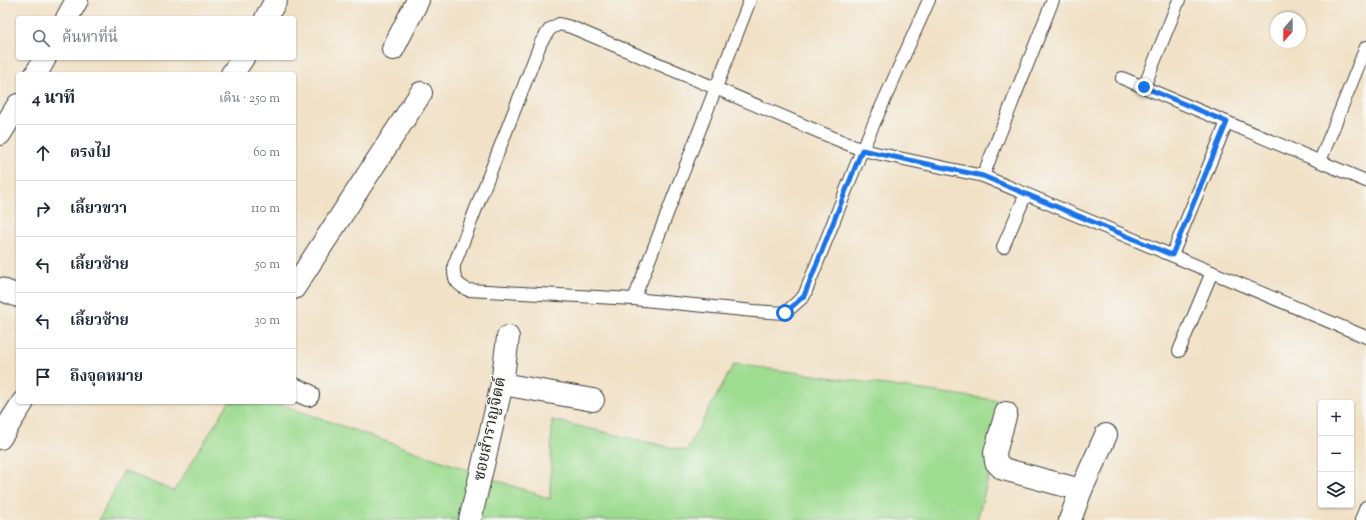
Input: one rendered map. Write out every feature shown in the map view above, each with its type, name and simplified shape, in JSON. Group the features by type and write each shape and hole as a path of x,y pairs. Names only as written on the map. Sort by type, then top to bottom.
{"street":[{"path":"68,16 77,0"},
{"path":"267,16 276,0"},
{"path":"393,49 418,0"},
{"path":"37,72 44,60"},
{"path":"233,72 242,60"},
{"path":"296,285 421,93"},
{"path":"0,134 16,108"},
{"path":"0,289 16,295"},
{"name":"ซอยสำราญจิตต์","path":"470,520 502,384 508,337"},
{"path":"502,384 593,400"},
{"path":"0,438 22,404"},
{"path":"1006,413 995,453 996,462 1003,469 1081,490"},
{"path":"1070,520 1081,490 1106,435"}],"lane":[{"path":"634,299 750,0"},
{"path":"929,0 862,150 804,296 785,313 634,299 468,290 460,286 455,281 453,274 454,265 541,42 550,29 559,24 571,27 862,150 983,176 1366,337"},
{"path":"983,176 1053,0"},
{"path":"1144,87 1179,0"},
{"path":"1320,160 1366,47"},
{"path":"1122,78 1320,160 1366,181"},
{"path":"1172,255 1227,122"},
{"path":"1003,247 1026,194"},
{"path":"1179,351 1212,272"},
{"path":"1361,520 1366,507"}],"green space":[{"path":"734,364 1009,402 977,520 99,520 124,471 174,491 228,404 280,404 550,499 552,420 686,451"}],"route":[{"path":"785,313 804,296 862,150 983,176 1172,255 1227,122 1144,87"}]}
